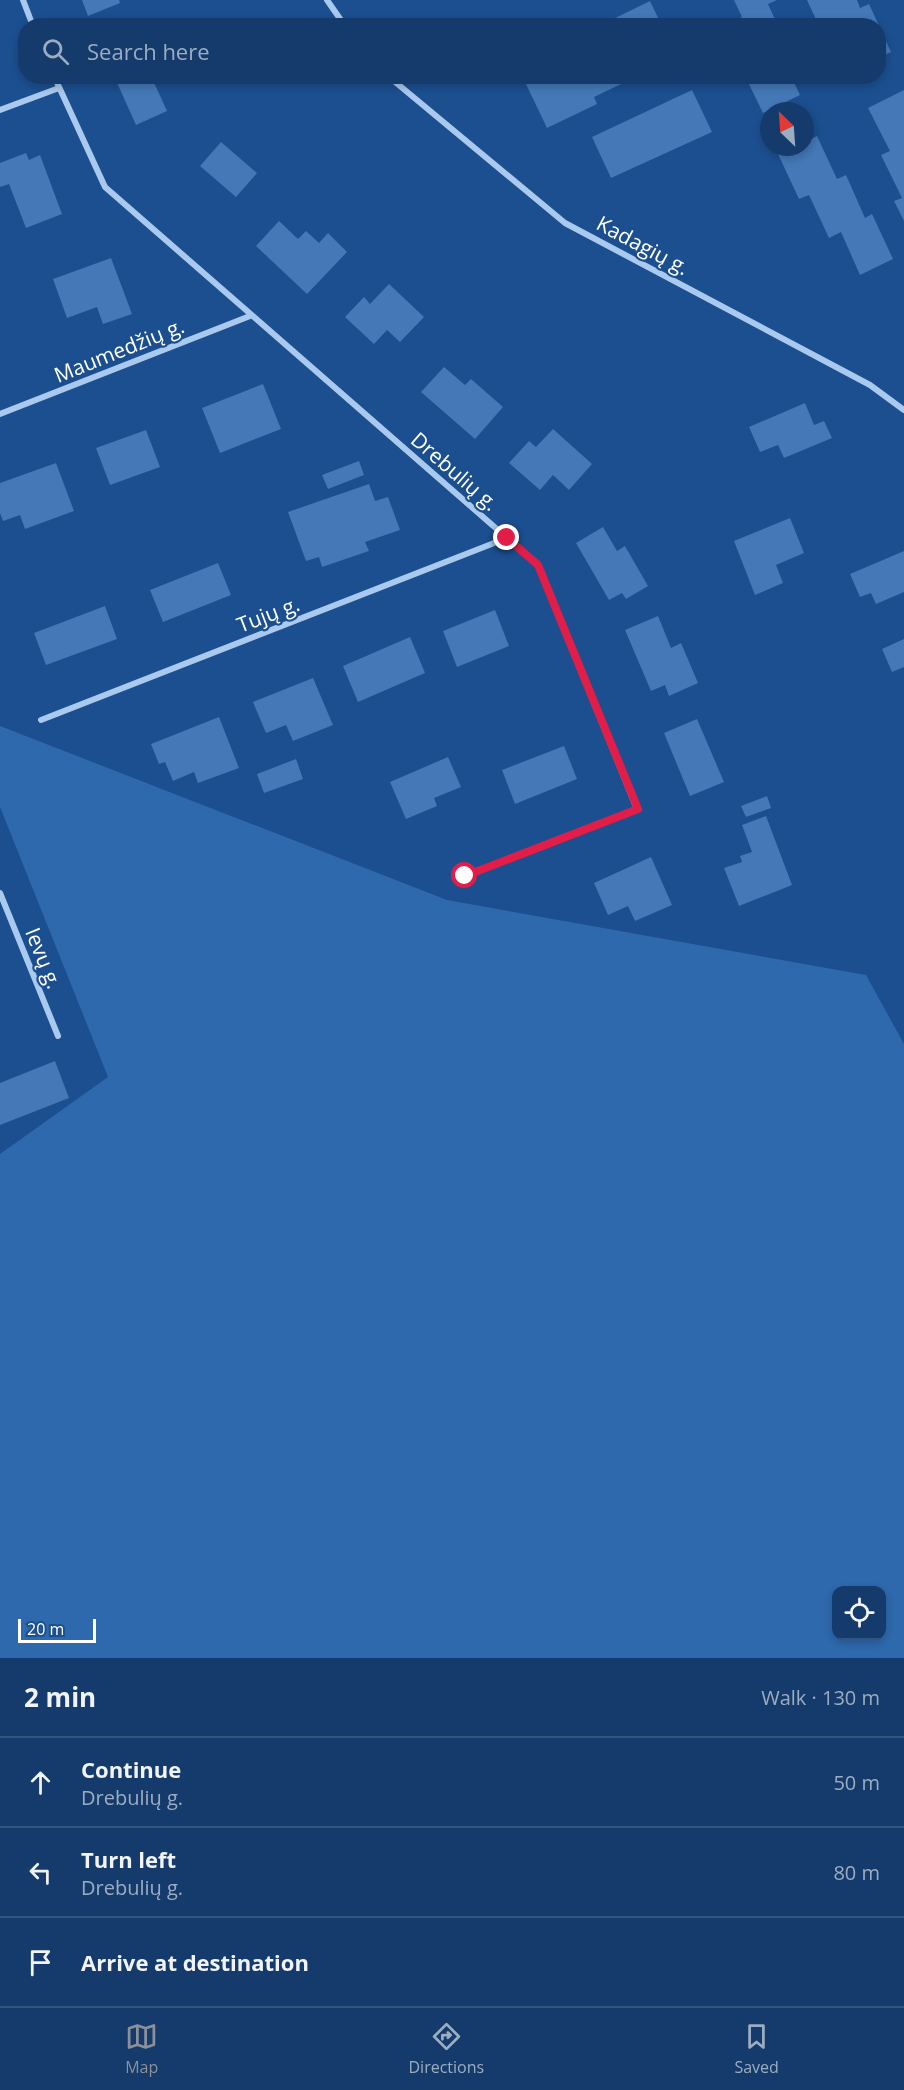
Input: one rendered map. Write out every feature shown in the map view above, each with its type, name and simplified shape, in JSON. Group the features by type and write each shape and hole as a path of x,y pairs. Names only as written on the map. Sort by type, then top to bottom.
{"street":[{"path":"23,0 30,18"},
{"path":"327,0 339,18"},
{"name":"Drebulių g.","path":"57,84 105,187 250,316 538,565 638,809 465,876"},
{"name":"Kadagių g.","path":"398,84 565,223 870,385 904,410"},
{"path":"0,110 59,88"},
{"name":"Maumedžių g.","path":"0,414 250,316"},
{"name":"Tujų g.","path":"41,720 507,538"},
{"name":"Ievų g.","path":"0,893 58,1036"}],"shaded area":[{"path":"0,726 447,900 866,975 904,1044 904,1658 0,1658 0,1154 108,1077 0,807"}],"building":[{"path":"82,0 119,0 120,3 88,16"},
{"path":"734,0 777,0 768,4 774,18 740,18 742,17"},
{"path":"807,0 857,0 860,8 869,4 875,18 815,18"},
{"path":"650,1 658,18 615,18"},
{"path":"886,41 891,52 886,54"},
{"path":"118,84 155,84 167,111 136,125"},
{"path":"526,84 621,84 594,97 597,104 547,128"},
{"path":"749,84 795,84 800,95 786,102 760,102 760,107"},
{"path":"692,90 712,132 611,178 592,137"},
{"path":"904,90 904,221 894,201 902,198 881,155 890,151 868,108"},
{"path":"817,136 837,179 846,175 865,218 872,214 893,259 860,275 841,232 829,238 809,195 799,199 779,156 814,156 814,138"},
{"path":"221,142 257,173 236,197 200,166"},
{"path":"26,153 29,160 40,155 62,214 26,228 9,184 0,187 0,163"},
{"path":"279,221 298,239 306,231 319,243 328,233 347,252 307,294 256,246"},
{"path":"111,258 132,314 103,324 97,307 67,318 53,279"},
{"path":"389,284 424,317 400,342 387,330 374,344 345,317 364,297 370,304"},
{"path":"444,367 465,385 471,379 503,407 475,439 421,392"},
{"path":"263,384 281,429 220,453 202,408"},
{"path":"805,403 814,425 824,421 832,438 784,458 778,445 760,452 749,427"},
{"path":"553,429 592,464 569,490 553,475 540,490 509,463 529,441 536,447"},
{"path":"146,430 160,467 110,485 96,448"},
{"path":"359,461 364,475 328,489 322,475"},
{"path":"56,463 74,511 25,529 20,515 3,521 0,513 0,483"},
{"path":"369,484 375,501 388,497 400,530 365,542 369,551 322,567 319,557 306,561 288,512"},
{"path":"790,518 804,553 776,565 783,583 755,595 734,541"},
{"path":"603,527 617,551 625,546 648,586 626,599 622,593 609,600 576,543"},
{"path":"904,551 904,592 876,604 871,593 860,597 850,574"},
{"path":"218,563 231,595 163,622 150,590"},
{"path":"105,606 117,639 46,665 34,633"},
{"path":"495,610 509,646 457,667 443,631"},
{"path":"658,616 671,648 681,643 698,683 669,696 665,685 651,691 625,630"},
{"path":"410,637 425,673 358,702 343,666"},
{"path":"904,639 904,667 892,672 882,649"},
{"path":"313,678 333,725 293,741 286,725 266,733 253,702"},
{"path":"219,717 239,768 198,783 194,772 173,781 165,762 159,764 151,744"},
{"path":"697,719 724,782 690,796 664,733"},
{"path":"564,746 577,779 515,804 502,770"},
{"path":"448,757 461,787 434,798 437,806 406,819 390,782"},
{"path":"296,759 303,779 264,793 257,774"},
{"path":"767,796 771,808 746,817 741,806"},
{"path":"766,816 792,885 739,906 724,868 742,862 740,856 752,852 742,825"},
{"path":"651,857 672,905 635,921 628,906 608,915 594,883"},
{"path":"55,1061 69,1098 0,1125 0,1083"}],"route":[{"path":"465,876 638,809 538,565 507,538"}]}
